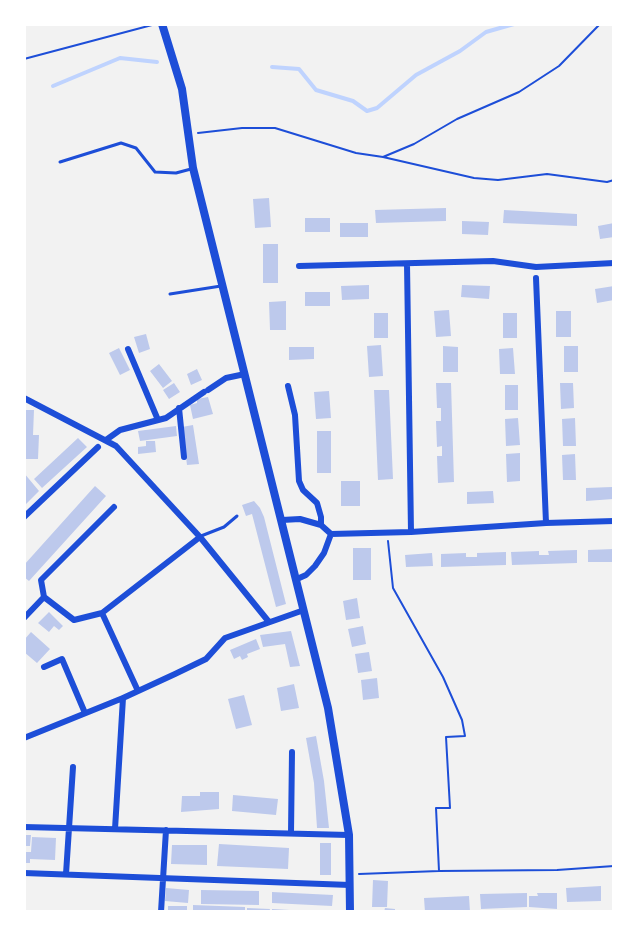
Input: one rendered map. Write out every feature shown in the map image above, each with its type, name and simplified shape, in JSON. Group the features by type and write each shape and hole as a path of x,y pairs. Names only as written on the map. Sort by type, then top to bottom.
{"street":[{"path":"160,24 182,89 193,168 328,708 349,835 350,912"},
{"path":"299,266 493,261 536,267 614,264"},
{"path":"407,264 411,532"},
{"path":"536,278 546,523"},
{"path":"128,349 158,420"},
{"path":"106,440 120,430 166,418 226,378 245,374"},
{"path":"288,386 295,415 299,481 303,490 317,503 321,525"},
{"path":"24,398 116,446 200,537 269,622"},
{"path":"179,408 183,457"},
{"path":"24,517 98,447"},
{"path":"114,507 41,580 44,597 74,620 102,613 200,537"},
{"path":"282,520 300,519 321,525 331,534 614,521"},
{"path":"297,579 306,575 315,566 324,553 331,534"},
{"path":"24,618 44,597"},
{"path":"24,738 123,698 206,658 225,638 304,610"},
{"path":"102,613 138,691"},
{"path":"44,667 62,659 86,713"},
{"path":"115,829 123,698"},
{"path":"291,833 292,752"},
{"path":"66,874 73,767"},
{"path":"24,827 349,835"},
{"path":"160,912 166,830"},
{"path":"24,873 350,885"}],"lane":[{"path":"60,162 121,143 136,148 155,172 176,173 193,168"},
{"path":"170,294 223,286"},
{"path":"200,537 224,527 237,516"}],"path":[{"path":"24,59 160,24"},
{"path":"382,156 414,144 457,119 519,92 559,66 600,24"},
{"path":"189,134 242,128 275,128 356,153 382,156 474,178 498,180 547,174 607,182 614,180"},
{"path":"387,533 390,579 393,588 425,642 452,695 462,720 465,736 446,737 450,808 436,808 439,871"},
{"path":"350,874 557,870 614,866"}],"building":[{"path":"269,198 271,227 255,228 253,199"},
{"path":"446,208 446,221 376,223 375,210"},
{"path":"504,210 577,214 577,226 503,223"},
{"path":"305,218 330,218 330,232 305,232"},
{"path":"462,221 489,222 488,235 462,234"},
{"path":"340,223 368,223 368,237 340,237"},
{"path":"614,223 614,237 600,239 598,226"},
{"path":"263,244 278,244 278,283 263,283"},
{"path":"369,285 369,299 342,300 341,286"},
{"path":"462,285 490,286 489,299 461,297"},
{"path":"614,286 614,300 597,303 595,289"},
{"path":"305,292 330,292 330,306 305,306"},
{"path":"286,301 286,330 270,330 269,302"},
{"path":"449,310 451,336 436,337 434,311"},
{"path":"556,311 571,311 571,337 556,337"},
{"path":"374,313 388,313 388,338 374,338"},
{"path":"503,313 517,313 517,338 503,338"},
{"path":"146,334 150,349 139,353 134,337"},
{"path":"381,345 383,376 369,377 367,346"},
{"path":"443,346 458,347 458,372 443,372"},
{"path":"564,346 578,346 578,372 564,372"},
{"path":"289,347 314,347 314,359 289,360"},
{"path":"119,348 130,370 120,375 109,353"},
{"path":"513,348 515,374 500,374 499,349"},
{"path":"159,364 172,381 163,388 150,371"},
{"path":"197,369 202,380 191,385 187,374"},
{"path":"174,383 180,392 169,399 163,390"},
{"path":"436,383 451,383 454,482 438,483 437,456 442,456 442,446 437,447 436,421 441,421 441,408 437,408"},
{"path":"560,383 573,383 574,408 561,409"},
{"path":"505,385 518,385 518,410 505,410"},
{"path":"374,390 389,390 393,479 378,480"},
{"path":"329,391 331,418 316,419 314,392"},
{"path":"208,397 213,414 193,419 190,405 197,403 197,399"},
{"path":"24,410 34,410 33,435 39,435 38,459 24,459"},
{"path":"518,418 520,445 506,446 505,419"},
{"path":"575,418 576,446 563,446 562,419"},
{"path":"193,425 199,464 187,465 182,427"},
{"path":"176,426 177,436 140,441 138,431"},
{"path":"317,431 331,431 331,473 317,473"},
{"path":"78,438 87,447 42,488 34,479"},
{"path":"146,441 155,441 156,452 138,454 138,447 146,446"},
{"path":"520,453 520,481 507,482 506,454"},
{"path":"575,454 576,480 563,480 562,455"},
{"path":"24,473 39,491 24,506"},
{"path":"341,481 360,481 360,506 341,506"},
{"path":"95,486 106,496 29,581 24,577 24,565"},
{"path":"612,487 613,499 586,501 586,488"},
{"path":"493,491 494,503 467,504 467,492"},
{"path":"254,501 264,517 286,604 276,607 252,514 246,516 242,505"},
{"path":"353,548 371,548 371,580 353,580"},
{"path":"614,549 614,562 588,562 588,550"},
{"path":"577,550 577,563 512,565 511,552 539,551 539,555 549,555 548,551"},
{"path":"506,552 506,565 441,567 441,554 466,553 466,557 477,557 477,553"},
{"path":"432,553 433,566 406,567 405,555"},
{"path":"357,598 360,618 346,620 343,601"},
{"path":"49,612 63,626 59,630 54,626 49,632 38,623"},
{"path":"363,626 366,644 352,647 348,629"},
{"path":"291,631 300,666 290,667 285,644 263,647 260,635"},
{"path":"31,632 50,649 37,663 24,652 24,640"},
{"path":"256,639 260,649 247,654 248,657 242,660 240,656 234,659 230,650"},
{"path":"369,652 372,671 358,673 355,654"},
{"path":"377,678 379,698 363,700 361,680"},
{"path":"294,684 299,708 281,711 277,688"},
{"path":"244,695 252,725 236,729 228,699"},
{"path":"316,736 329,828 317,828 314,783 306,738"},
{"path":"200,792 219,792 219,809 181,812 182,796 200,796"},
{"path":"233,795 278,799 276,815 232,811"},
{"path":"24,835 31,835 30,846 24,846"},
{"path":"32,837 56,838 55,860 30,859 30,863 24,863 24,852 31,852"},
{"path":"320,843 331,843 331,875 320,875"},
{"path":"219,844 289,848 288,869 217,866"},
{"path":"172,845 207,845 207,865 171,864"},
{"path":"373,880 388,881 387,907 372,907"},
{"path":"601,886 601,901 567,902 566,888"},
{"path":"166,888 189,890 188,903 165,901"},
{"path":"201,890 259,891 259,905 201,904"},
{"path":"272,892 333,895 332,906 272,903"},
{"path":"527,893 527,907 481,909 480,894"},
{"path":"537,893 557,893 557,909 529,907 529,896 538,896"},
{"path":"469,896 470,912 425,912 424,898"},
{"path":"193,905 245,907 245,912 193,912"},
{"path":"168,906 187,906 187,912 168,912"},
{"path":"247,908 270,909 269,912 247,912"},
{"path":"385,908 395,909 395,912 384,912"},
{"path":"272,909 290,910 290,912 272,912"}],"waterway":[{"path":"272,67 299,69 316,90 353,101 367,111 377,108 416,75 460,51 486,32 514,24"},
{"path":"53,86 120,58 157,62"}]}
